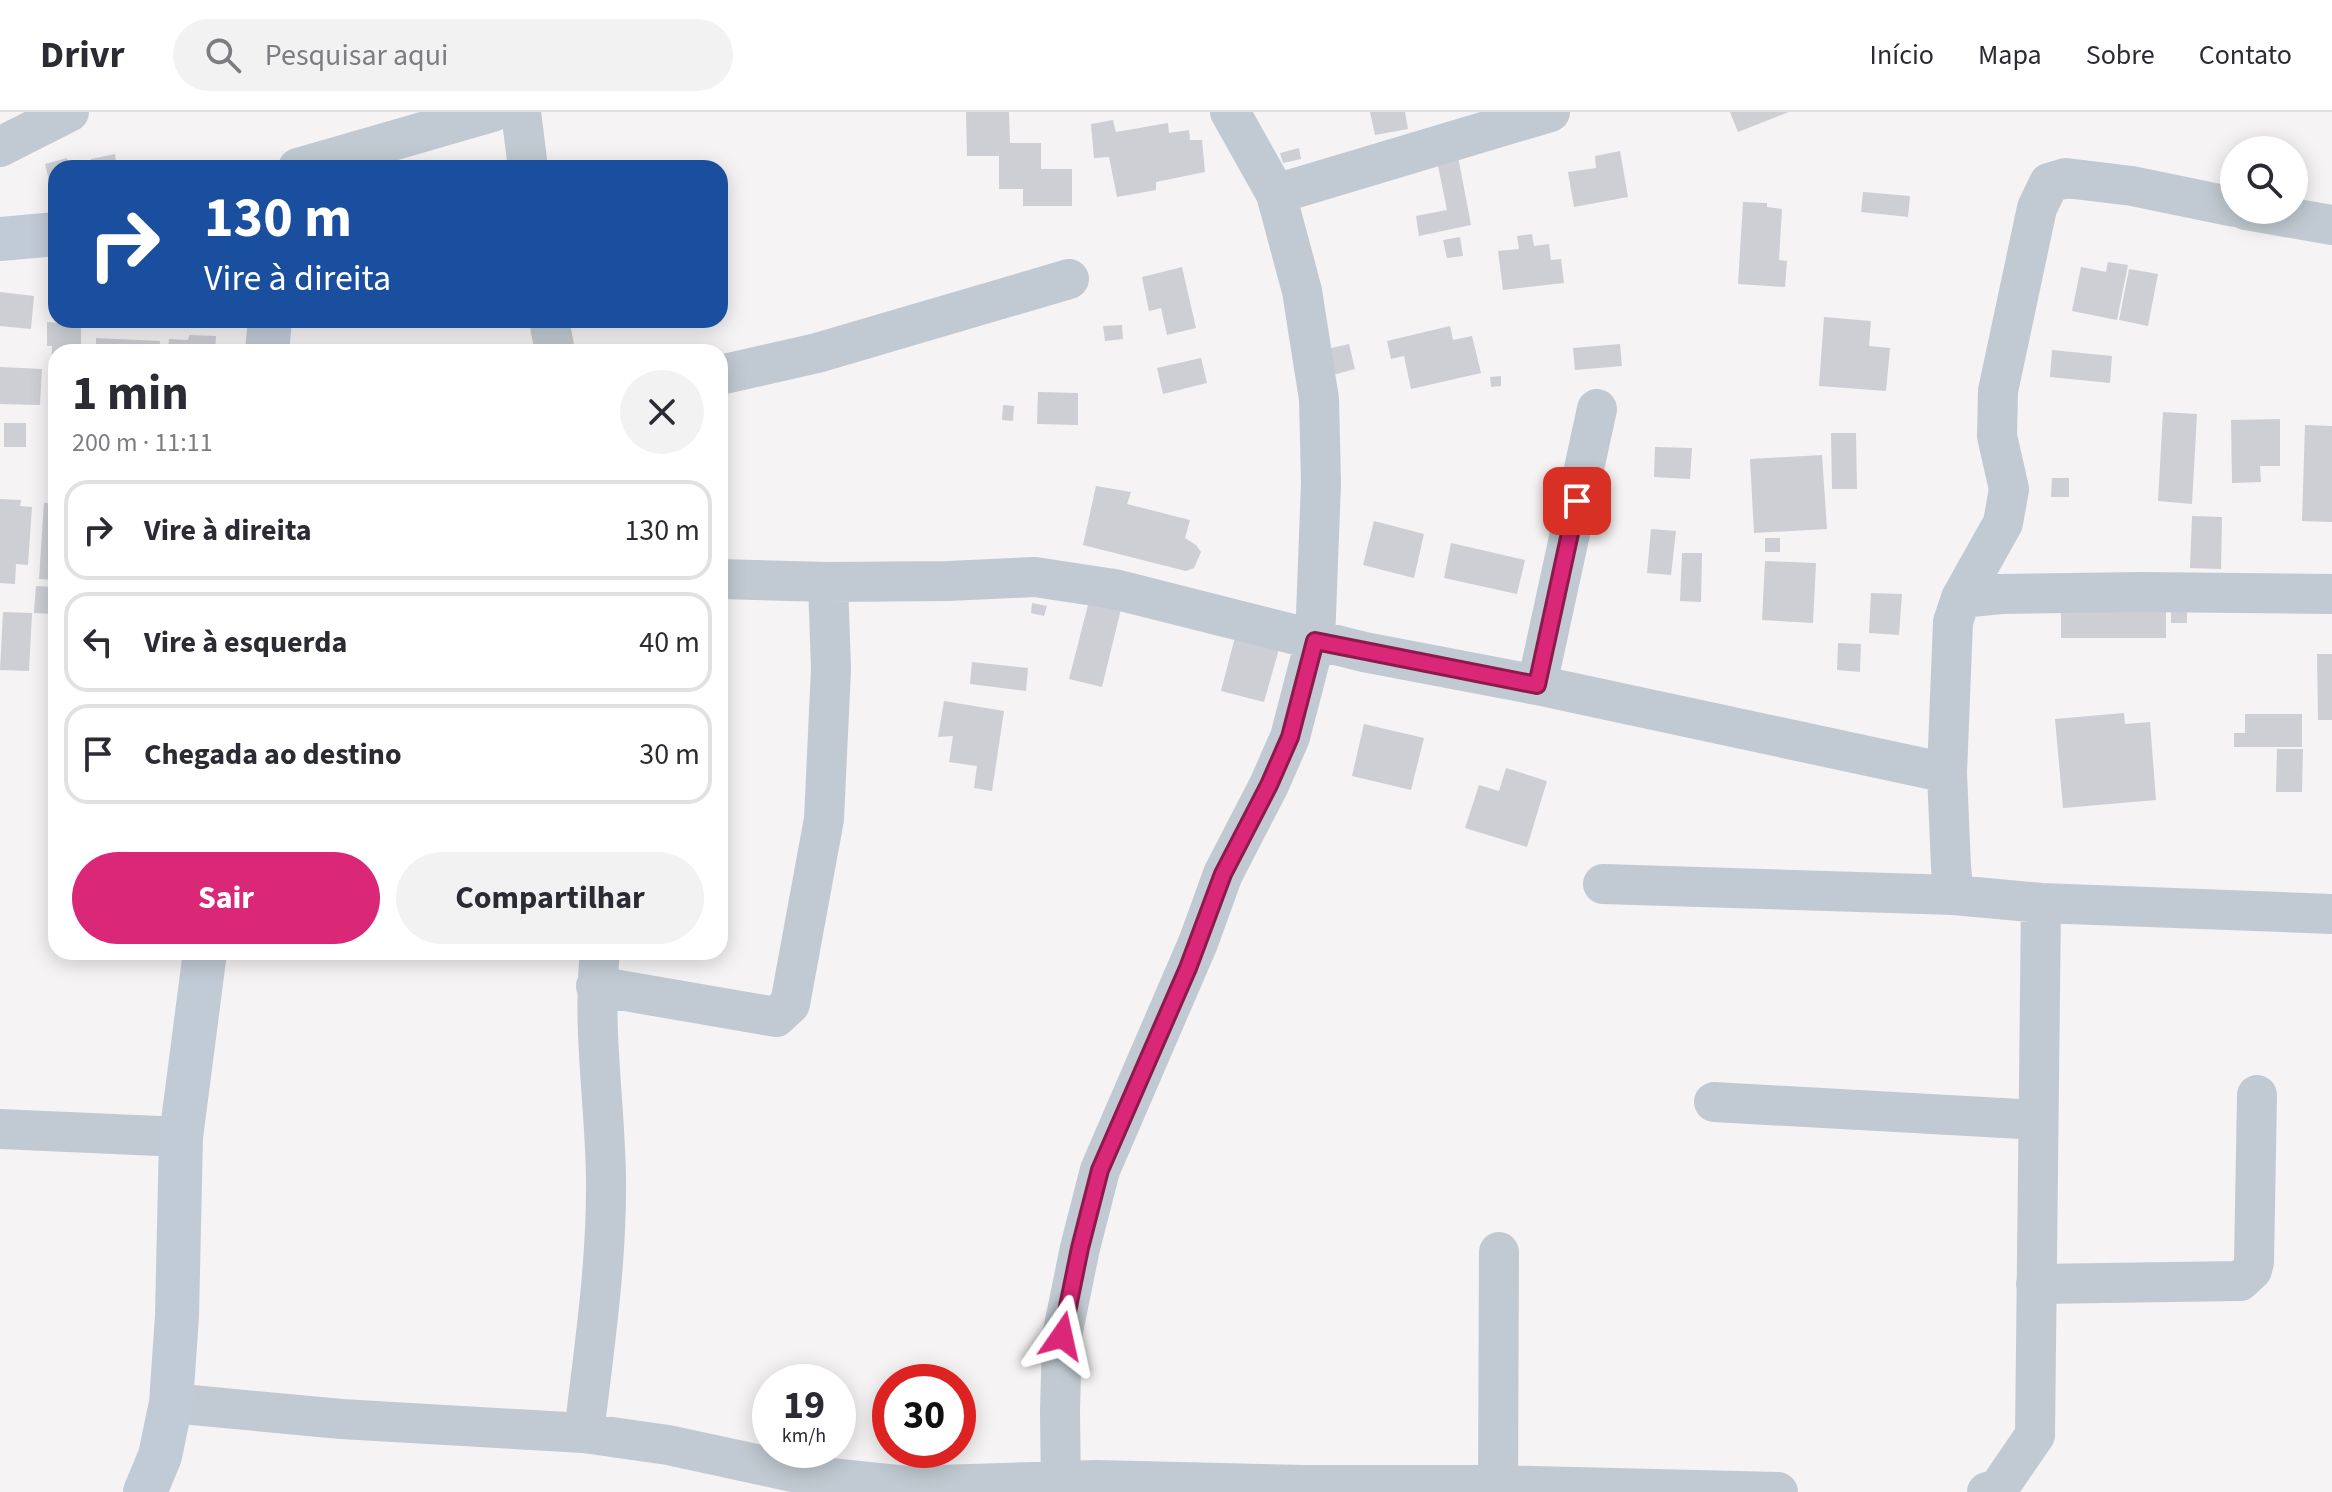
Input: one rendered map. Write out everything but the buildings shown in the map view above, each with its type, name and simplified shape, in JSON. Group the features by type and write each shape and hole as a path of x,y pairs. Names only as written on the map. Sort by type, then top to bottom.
{"street":[{"path":"0,147 69,112"},
{"path":"326,160 492,112"},
{"path":"521,112 527,160"},
{"path":"1061,1487 1062,1336 1100,1170 1183,980 1223,874 1290,737 1315,641 1321,483 1319,399 1302,291 1276,194 1230,112"},
{"path":"1276,194 1550,112"},
{"path":"1954,895 1947,773 1953,622 1961,598 2003,523 2009,489 1997,436 1998,391 2037,208 2049,183 2066,178 2132,186 2220,204"},
{"path":"2308,221 2332,225"},
{"path":"0,239 48,235"},
{"path":"728,373 817,353 1069,279"},
{"path":"1537,685 1597,409"},
{"path":"728,579 828,582 1035,577 1114,589 1315,641 1947,773"},
{"path":"584,1433 601,1293 606,1179 598,969 776,1017 790,1004 824,819 831,669 828,582"},
{"path":"1961,598 2001,594 2142,592 2332,594"},
{"path":"1603,884 1954,895 2041,903 2332,914"},
{"path":"1987,1492 1998,1489 2035,1435 2041,903"},
{"path":"145,1492 160,1456 171,1403 177,1316 181,1137 204,960"},
{"path":"2036,1284 2240,1281 2252,1270 2254,1262 2257,1095"},
{"path":"1714,1102 2038,1120"},
{"path":"0,1129 181,1137"},
{"path":"1497,1488 1499,1252"},
{"path":"171,1403 341,1419 584,1433 668,1445 811,1476 907,1486 1061,1487 1097,1480 1778,1492"}],"route":[{"path":"1062,1336 1100,1170 1188,968 1223,874 1290,737 1315,641 1537,685 1577,501"}]}
